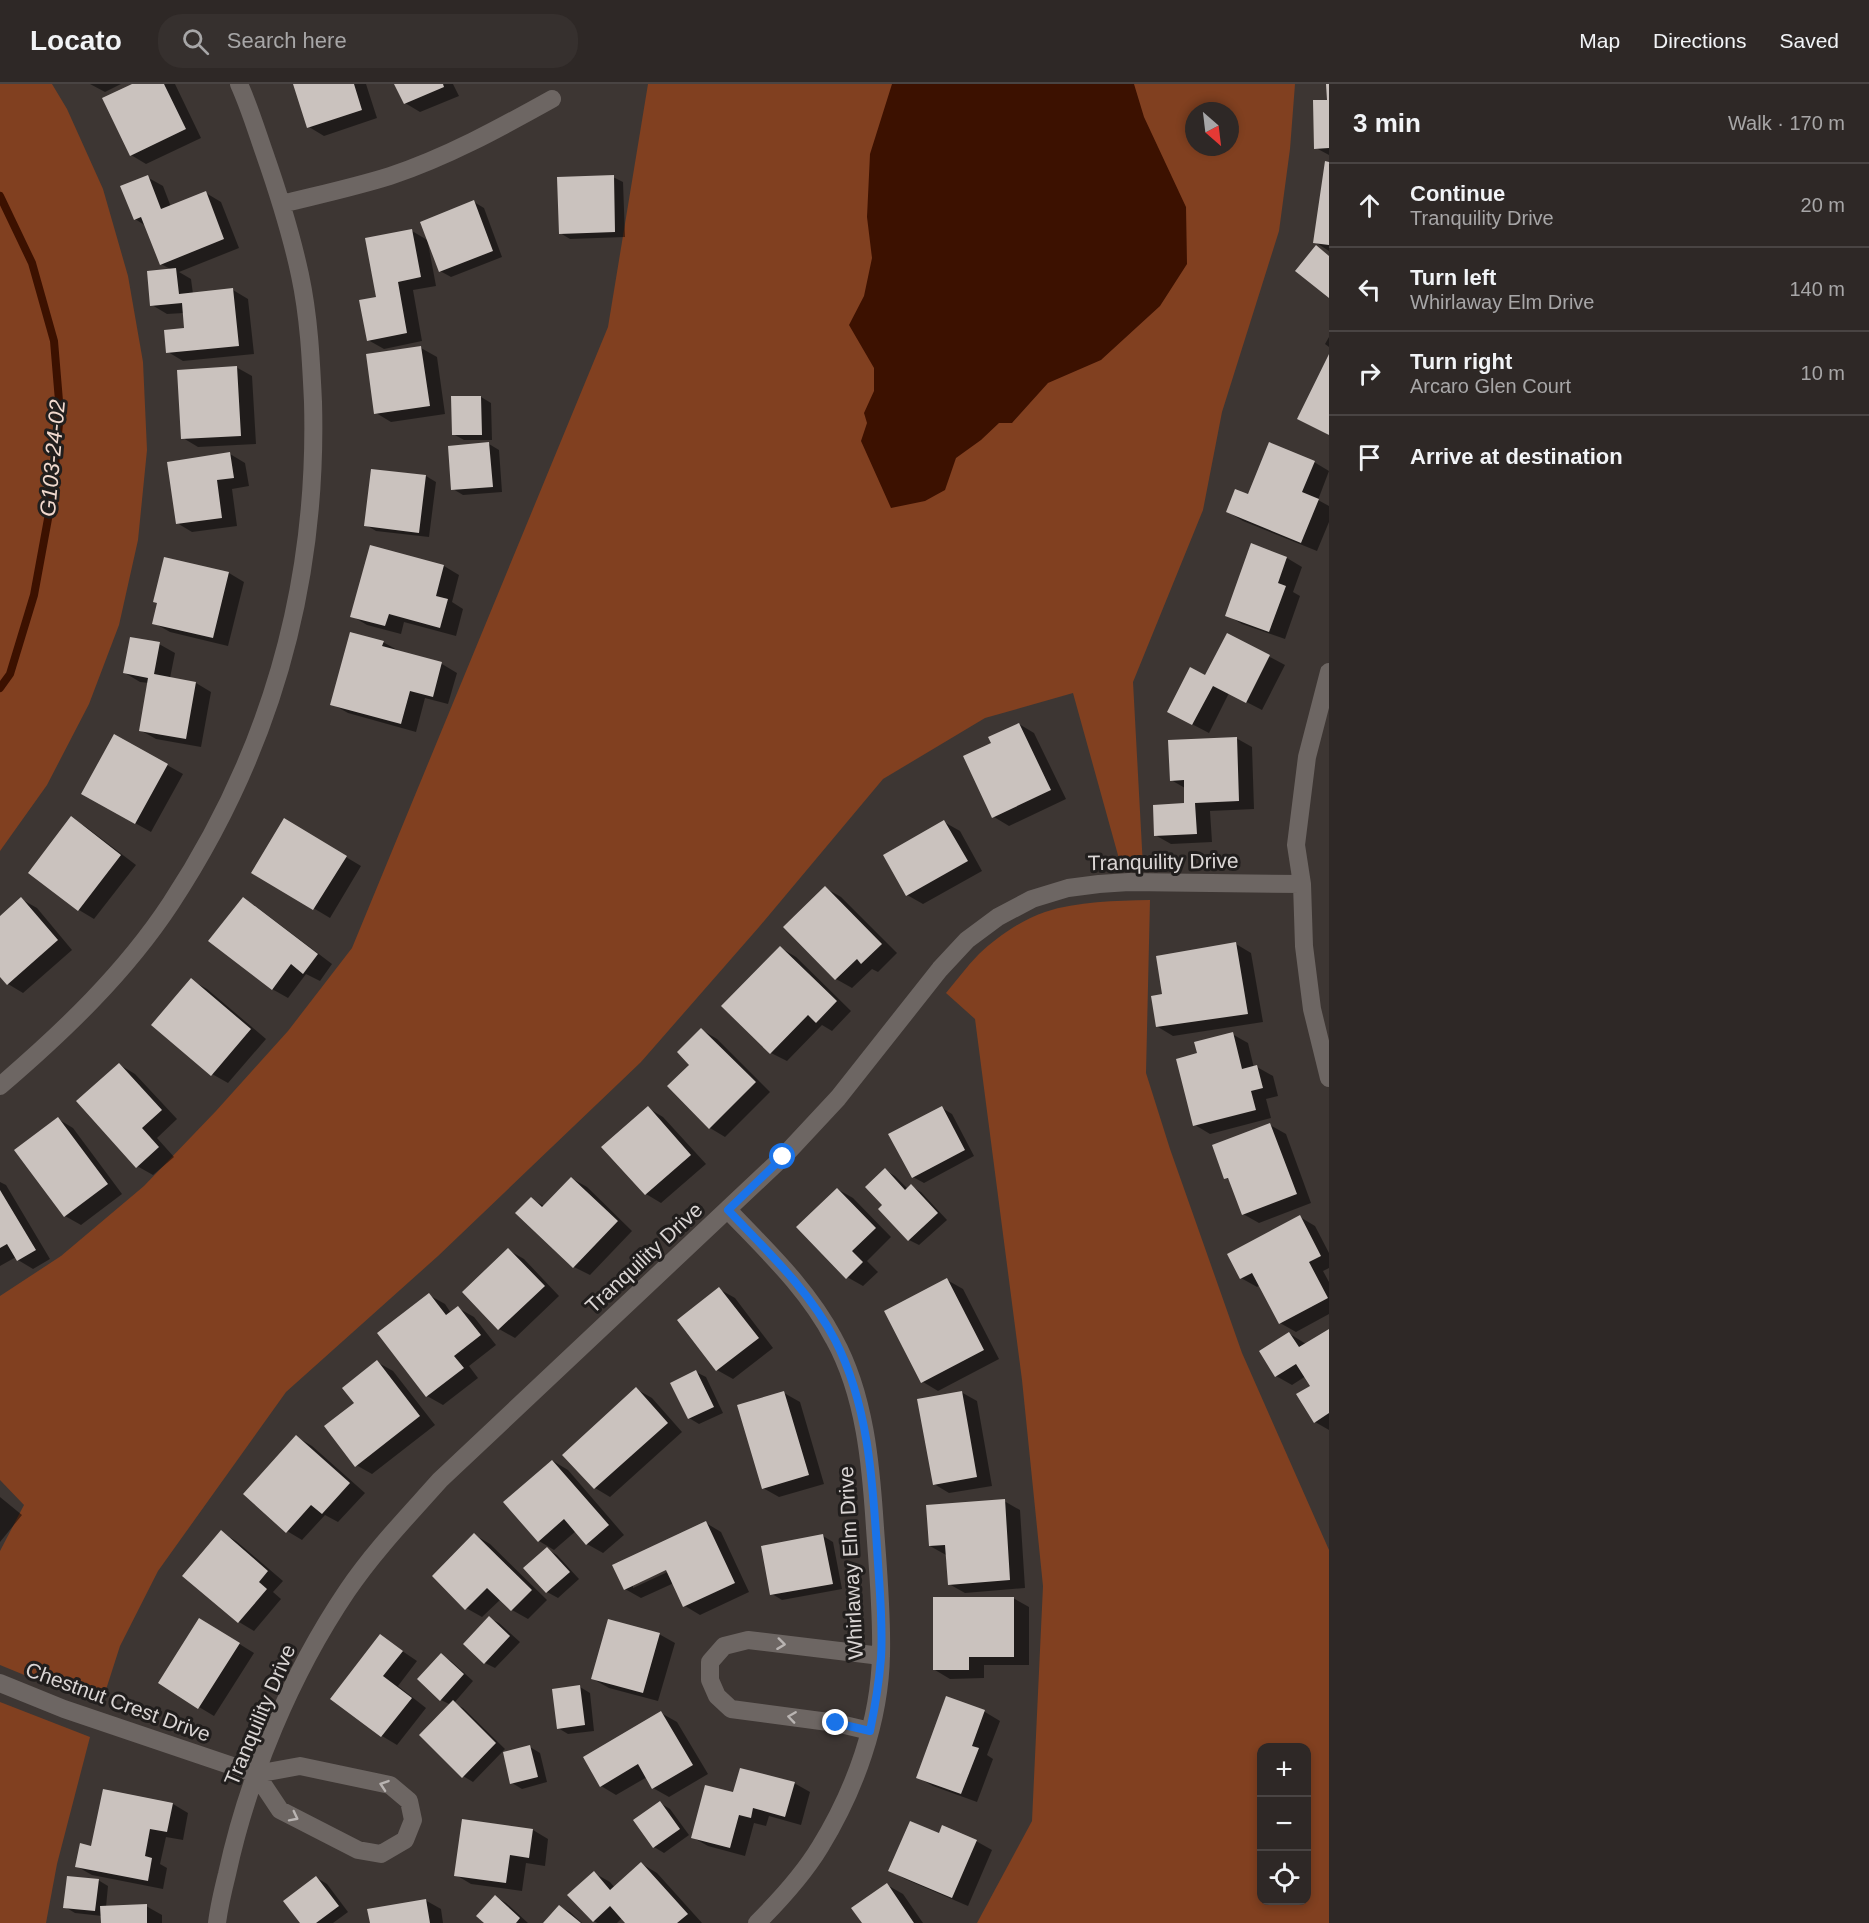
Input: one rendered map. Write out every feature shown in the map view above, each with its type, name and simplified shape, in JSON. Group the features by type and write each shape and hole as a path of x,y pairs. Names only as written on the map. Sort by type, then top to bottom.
{"street":[{"path":"0,1086 37,1055 83,1010 123,966 169,905 201,854 246,765 271,698 288,639 303,576 312,497 311,356 300,276 282,204 239,84"},
{"path":"282,204 389,176 444,155 492,133 552,99"},
{"path":"1329,672 1307,757 1296,844 1302,884 1304,946 1312,1009 1329,1077"},
{"name":"Tranquility Drive","path":"217,1923 233,1845 256,1774 298,1673 347,1591 389,1537 440,1480 783,1157 838,1098 940,969 967,940 998,917 1032,899 1068,888 1128,882 1302,884"},
{"name":"Whirlaway Elm Drive","path":"728,1210 788,1273 819,1313 849,1372 860,1408 866,1440 873,1497 880,1603 881,1656 878,1692 870,1731 841,1810 819,1848 784,1894 757,1923"},
{"path":"870,1731 836,1723 731,1709 717,1696 710,1680 710,1662 724,1646 748,1640 881,1656"},
{"name":"Chestnut Crest Drive","path":"0,1683 64,1709 256,1774"},
{"path":"300,1766 390,1785 409,1801 413,1820 405,1840 381,1854 358,1850 280,1810 256,1774 300,1766"}],"shaded area":[{"path":"0,84 52,84 67,109 103,189 128,276 143,362 147,450 138,540 119,625 89,704 47,785 0,851"},
{"path":"648,84 1295,84 1290,149 1279,231 1222,412 1203,510 1133,682 1143,867 1121,866 1073,693 985,718 883,779 759,927 641,1062 438,1256 286,1392 158,1571 120,1646 102,1702 0,1665 0,1551 24,1505 0,1480 0,1296 61,1256 144,1186 288,1031 352,948 608,327"},
{"path":"892,84 1134,84 1144,117 1186,207 1187,264 1160,306 1101,360 1048,383 1012,423 999,423 981,440 956,458 945,490 925,501 891,508 861,441 867,423 864,413 874,391 874,368 849,325 864,296 872,258 867,217 870,154"},
{"path":"1150,900 1146,1073 1170,1149 1242,1353 1329,1550 1329,1923 977,1923 1032,1821 1043,1586 1022,1380 975,1019 946,993 979,954 1018,924 1058,908 1097,902"},
{"path":"0,1702 90,1737 57,1864 46,1923 0,1923"}],"building":[{"path":"132,84 164,84 186,129 130,156 102,98"},
{"path":"293,84 354,84 362,110 307,128"},
{"path":"394,84 443,84 444,87 404,104"},
{"path":"1326,84 1329,84 1329,148 1314,149 1313,100 1327,100"},
{"path":"1325,161 1329,162 1329,245 1313,243"},
{"path":"148,175 161,209 206,191 224,239 160,265 141,217 134,220 120,186"},
{"path":"614,175 615,232 559,234 557,177"},
{"path":"474,200 493,251 439,272 420,222"},
{"path":"412,229 421,277 398,282 407,333 367,341 359,300 376,297 365,238"},
{"path":"1316,245 1329,256 1329,298 1295,271"},
{"path":"176,268 179,294 233,288 239,346 166,353 164,330 184,328 182,303 150,306 147,271"},
{"path":"421,346 430,406 374,414 366,354"},
{"path":"1329,354 1329,435 1297,419"},
{"path":"237,366 241,436 181,439 177,370"},
{"path":"451,396 481,396 482,435 452,435"},
{"path":"489,442 493,487 451,490 448,446"},
{"path":"1269,442 1315,461 1302,492 1319,499 1301,543 1226,512 1235,489 1248,494"},
{"path":"230,452 234,478 217,480 222,518 176,524 167,462"},
{"path":"371,469 426,475 419,533 364,526"},
{"path":"1251,543 1287,557 1278,583 1286,586 1269,632 1225,616"},
{"path":"370,545 444,565 436,596 448,599 440,628 389,614 385,626 350,617"},
{"path":"164,557 229,572 213,638 152,624 157,603 153,602"},
{"path":"350,632 384,641 382,646 442,662 433,697 410,691 401,724 330,705"},
{"path":"1227,633 1270,655 1246,703 1213,686 1192,725 1167,712 1190,667 1205,675"},
{"path":"130,637 160,642 154,674 196,682 186,739 139,731 148,678 123,673"},
{"path":"1019,723 1051,790 992,818 963,756 991,743 988,737"},
{"path":"114,734 168,764 135,824 81,794"},
{"path":"1237,737 1239,801 1195,803 1197,834 1154,836 1153,805 1184,803 1184,780 1170,781 1168,740"},
{"path":"71,816 121,855 78,911 28,873"},
{"path":"284,818 347,856 313,910 251,873"},
{"path":"944,820 968,861 906,896 883,855"},
{"path":"825,886 882,944 861,964 857,959 835,980 783,927"},
{"path":"21,897 58,940 7,985 0,977 0,916"},
{"path":"243,897 318,954 303,974 291,964 272,990 208,941"},
{"path":"1236,942 1248,1014 1156,1027 1151,996 1162,994 1156,956"},
{"path":"780,946 837,1001 816,1023 808,1015 770,1054 721,1006"},
{"path":"191,978 251,1029 211,1076 151,1025"},
{"path":"701,1028 756,1082 709,1129 667,1086 689,1065 677,1052"},
{"path":"1233,1032 1242,1069 1257,1065 1263,1088 1251,1091 1256,1110 1193,1126 1176,1059 1197,1053 1194,1042"},
{"path":"119,1063 162,1110 142,1128 159,1147 136,1168 76,1101"},
{"path":"648,1106 691,1155 645,1195 601,1147"},
{"path":"942,1106 965,1150 912,1178 888,1134"},
{"path":"58,1117 108,1184 64,1217 14,1150"},
{"path":"1270,1123 1297,1194 1242,1215 1228,1178 1224,1179 1212,1145"},
{"path":"885,1168 905,1190 911,1184 938,1213 908,1241 878,1209 882,1205 865,1187"},
{"path":"571,1177 618,1221 573,1268 515,1213 531,1197 542,1207"},
{"path":"837,1188 876,1228 852,1251 863,1262 846,1279 796,1227"},
{"path":"0,1190 36,1250 17,1261 7,1244 0,1248"},
{"path":"1300,1215 1321,1256 1309,1262 1328,1298 1279,1324 1252,1273 1240,1279 1227,1254"},
{"path":"508,1248 545,1286 498,1330 462,1292"},
{"path":"947,1278 984,1350 921,1383 884,1311"},
{"path":"719,1287 759,1338 716,1371 677,1320"},
{"path":"429,1293 446,1315 458,1306 481,1335 454,1356 464,1368 426,1397 377,1333"},
{"path":"1329,1329 1329,1413 1314,1423 1296,1394 1310,1386 1296,1364 1275,1377 1259,1351 1289,1332 1299,1347"},
{"path":"377,1360 420,1416 355,1467 324,1426 354,1403 342,1388"},
{"path":"696,1370 714,1407 688,1419 670,1383"},
{"path":"636,1387 668,1423 594,1489 562,1455"},
{"path":"784,1391 809,1475 762,1489 737,1405"},
{"path":"962,1391 977,1477 933,1485 917,1399"},
{"path":"296,1435 350,1483 322,1514 311,1505 286,1533 243,1494"},
{"path":"552,1460 609,1525 586,1545 564,1519 538,1542 503,1502"},
{"path":"1005,1499 1010,1580 948,1585 945,1545 929,1546 926,1505"},
{"path":"706,1521 735,1583 683,1607 666,1570 624,1590 612,1565"},
{"path":"221,1530 268,1571 259,1582 267,1589 238,1623 182,1576"},
{"path":"474,1533 532,1590 511,1611 487,1588 465,1610 432,1576"},
{"path":"823,1534 833,1584 770,1595 761,1546"},
{"path":"547,1547 570,1572 546,1593 523,1568"},
{"path":"933,1597 1014,1597 1014,1657 969,1657 969,1670 933,1670"},
{"path":"489,1616 510,1636 484,1664 463,1644"},
{"path":"199,1618 240,1643 198,1709 158,1683"},
{"path":"608,1619 660,1633 643,1693 591,1679"},
{"path":"380,1634 403,1651 383,1676 412,1698 381,1737 330,1699"},
{"path":"441,1653 464,1674 440,1701 417,1679"},
{"path":"580,1685 585,1725 557,1729 552,1689"},
{"path":"946,1696 985,1710 972,1746 979,1748 961,1794 916,1778"},
{"path":"453,1700 496,1743 462,1778 419,1735"},
{"path":"661,1711 693,1765 652,1789 638,1764 600,1787 583,1757"},
{"path":"530,1745 538,1777 510,1784 503,1752"},
{"path":"740,1768 795,1782 785,1817 753,1808 751,1818 739,1815 730,1848 691,1838 705,1785 733,1792"},
{"path":"103,1789 173,1803 167,1832 150,1829 145,1856 152,1858 148,1881 75,1867 80,1843 91,1846"},
{"path":"660,1801 680,1829 653,1848 633,1820"},
{"path":"462,1819 533,1829 529,1858 510,1855 506,1883 454,1876"},
{"path":"910,1821 939,1833 942,1825 977,1840 952,1898 888,1871"},
{"path":"641,1862 688,1914 677,1923 625,1923 610,1906 593,1922 567,1895 594,1871 610,1890"},
{"path":"67,1876 99,1879 95,1911 63,1908"},
{"path":"316,1876 339,1906 316,1923 300,1923 283,1901"},
{"path":"887,1883 914,1923 862,1923 851,1908"},
{"path":"495,1895 520,1918 516,1923 484,1923 476,1916"},
{"path":"426,1899 430,1923 370,1923 367,1909"},
{"path":"147,1904 147,1923 101,1923 100,1906"},
{"path":"559,1905 581,1923 543,1923"}],"waterway":[{"name":"G103-24-02","path":"0,196 32,263 54,341 60,413 52,497 34,595 10,674 0,688"}],"route":[{"path":"783,1157 728,1210 788,1273 819,1313 849,1372 860,1408 873,1497 881,1656 878,1692 870,1731 836,1723"}]}
